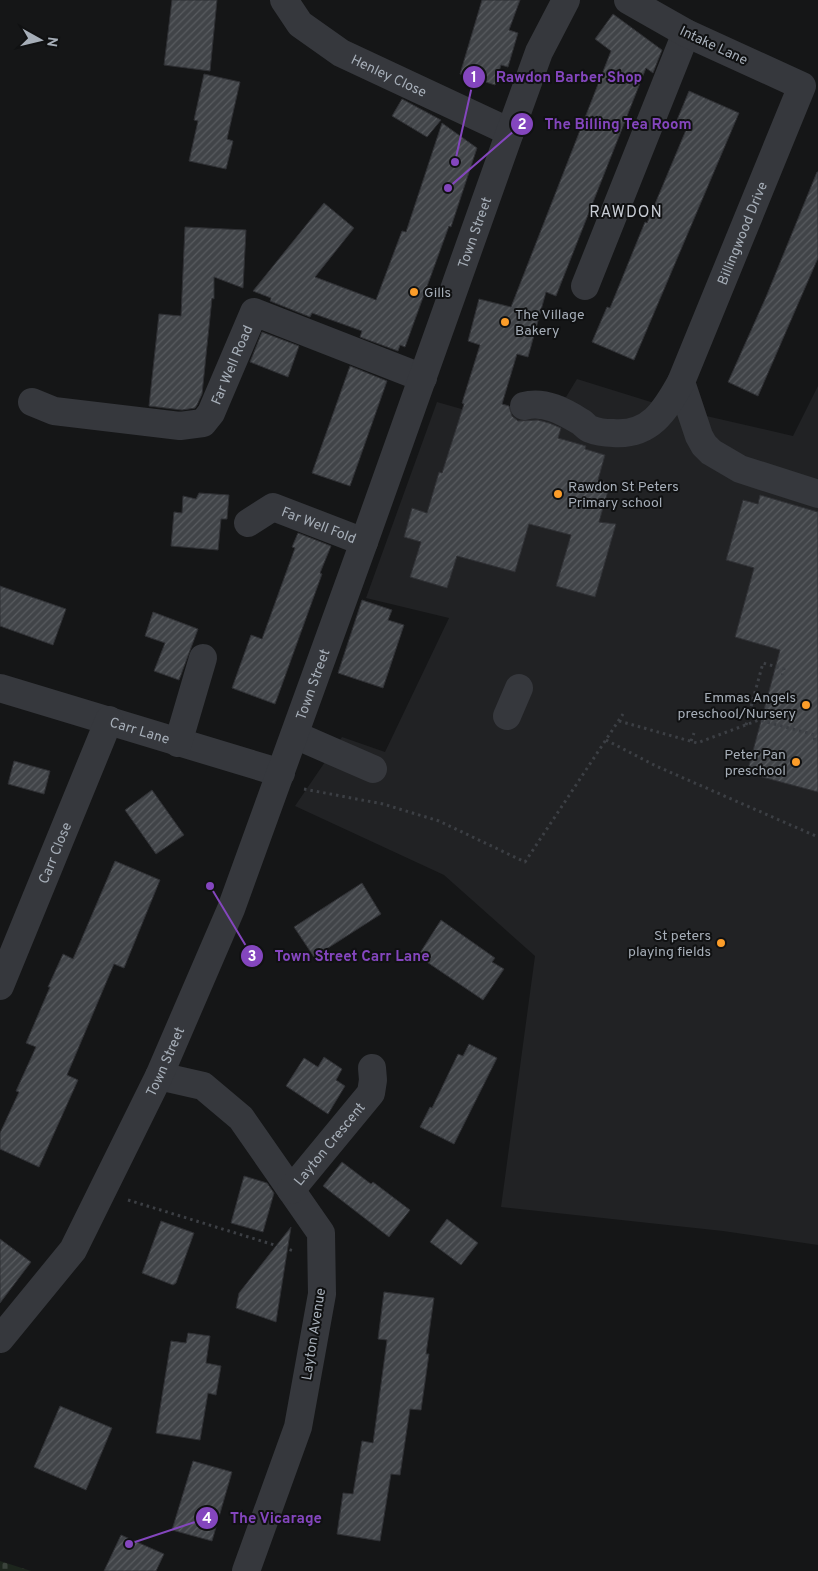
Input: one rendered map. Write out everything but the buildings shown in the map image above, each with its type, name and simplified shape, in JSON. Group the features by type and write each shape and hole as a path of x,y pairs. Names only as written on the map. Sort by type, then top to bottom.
{"street":[{"name":"Henley Close","path":"284,0 300,24 341,53 510,132"},
{"name":"Town Street","path":"0,1339 72,1250 159,1076 231,909 539,52 566,0"},
{"name":"Intake Lane","path":"628,0 686,33 802,86"},
{"path":"585,286 686,33"},
{"name":"Billingwood Drive","path":"524,406 539,404 562,411 590,430 605,433 631,433 644,428 655,420 667,407 681,382 802,86"},
{"name":"Far Well Road","path":"32,402 54,411 180,426 203,423 211,413 254,312 423,378"},
{"path":"681,382 699,436 711,452 740,469 818,494"},
{"name":"Far Well Fold","path":"248,522 273,507 364,542"},
{"path":"178,743 203,658"},
{"name":"Carr Lane","path":"0,688 109,720 279,778"},
{"path":"507,716 519,688"},
{"name":"Carr Close","path":"0,986 109,720"},
{"path":"295,735 373,769"},
{"name":"Layton Crescent","path":"291,1190 371,1094 372,1068"},
{"name":"Layton Avenue","path":"159,1076 203,1086 241,1118 321,1233 322,1294 298,1427 246,1571"}],"path":[{"path":"746,725 763,663 784,669 782,675"},
{"path":"279,778 383,804 438,821 525,862 623,714"},
{"path":"618,721 698,743 759,720 816,735 814,742"},
{"path":"691,741 694,733"},
{"path":"606,740 656,766 818,838"},
{"path":"102,1192 321,1260"}],"shaded area":[{"path":"577,379 667,407 793,436 818,386 818,1245 723,1231 501,1207 535,956 444,875 295,806 342,737 385,752 449,618 366,598 437,402 493,418 537,392 566,397"}],"green space":[{"path":"0,1561 31,1571 0,1571"}],"place":[{"name":"Rawdon Barber Shop","path":"455,162"},
{"name":"The Billing Tea Room","path":"448,188"},
{"name":"Gills","path":"414,292"},
{"name":"The Village Bakery","path":"505,322"},
{"name":"Rawdon St Peters Primary school","path":"558,494"},
{"name":"Emmas Angels preschool/Nursery","path":"806,705"},
{"name":"Peter Pan preschool","path":"796,762"},
{"name":"Town Street Carr Lane","path":"210,886"},
{"name":"St peters playing fields","path":"721,943"},
{"name":"The Vicarage","path":"129,1544"}],"district":[{"name":"RAWDON","path":"626,211"}]}
